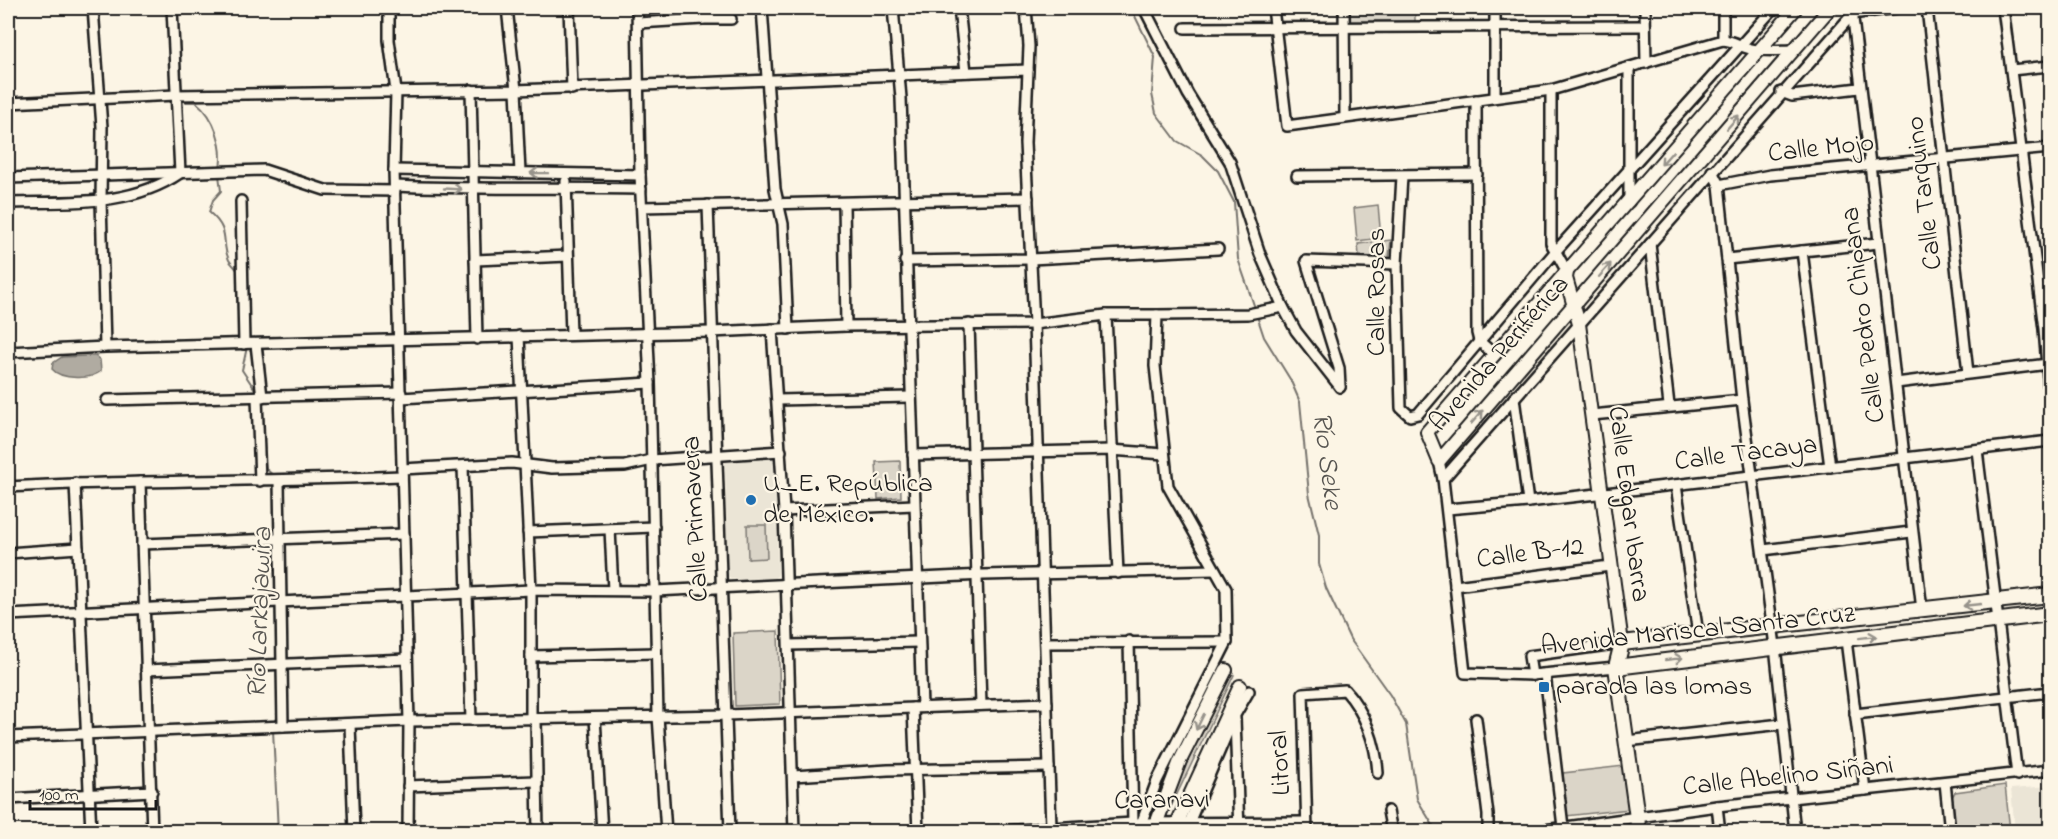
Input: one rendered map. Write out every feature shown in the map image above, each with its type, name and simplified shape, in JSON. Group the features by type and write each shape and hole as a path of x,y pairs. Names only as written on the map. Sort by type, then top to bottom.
{"main road":[{"name":"Avenida Mariscal Santa Cruz","path":"1622,643 1996,603 2050,595"},
{"name":"Avenida Mariscal Santa Cruz","path":"1616,666 2050,614"},
{"name":"Calle Edgar Ibarra","path":"1622,643 1616,666 1638,825"}],"street":[{"path":"93,8 102,175 105,347"},
{"path":"172,8 180,173"},
{"path":"389,8 389,39 396,91 394,170 409,721 408,831"},
{"path":"507,8 516,90 520,173"},
{"path":"569,8 572,89"},
{"path":"637,8 640,175 650,383 658,716 666,831"},
{"path":"703,8 703,19"},
{"path":"762,8 775,189 783,224 788,329"},
{"path":"893,8 900,75 920,642 914,770 918,831"},
{"path":"959,8 966,72"},
{"path":"1026,8 1029,70 1025,143 1039,450 1041,573 1051,827"},
{"path":"1144,8 1188,94 1230,162 1260,254 1296,331 1340,387 1339,368 1306,261 1397,264"},
{"path":"1273,8 1287,126 1551,90 1723,40 1761,51 1796,50"},
{"path":"1344,8 1345,117"},
{"path":"1495,8 1495,97"},
{"path":"1645,8 1646,63"},
{"path":"1723,8 1723,40"},
{"path":"1479,341 1555,252 1774,8"},
{"name":"Avenida Periférica","path":"1796,8 1761,51 1427,432 1439,461 1830,8"},
{"path":"1443,478 1854,10 1896,8"},
{"name":"Calle Tarquino","path":"1927,8 1968,373"},
{"path":"2003,8 2047,329 2050,403"},
{"name":"Calle Pedro Chipana","path":"1854,10 1859,88 1922,610"},
{"path":"638,23 731,19"},
{"path":"1185,28 1645,26"},
{"path":"2011,70 2050,66"},
{"path":"1629,68 1629,202"},
{"path":"8,103 177,94 572,89 1029,70"},
{"path":"1782,92 1792,96 1859,88"},
{"path":"471,90 477,339"},
{"path":"1551,90 1551,231 1555,252 1567,272"},
{"path":"1476,100 1476,328 1479,341 1495,355"},
{"name":"Calle Mojo","path":"1719,185 1770,175 2050,148"},
{"path":"8,178 264,170 325,190 395,188 473,190 566,187 641,189"},
{"path":"394,170 640,175"},
{"path":"1712,171 1719,185 1742,400 1775,646 1795,831"},
{"path":"8,203 130,197 148,191 180,173"},
{"path":"565,173 571,334"},
{"path":"1297,176 1477,174"},
{"name":"Calle Rosas","path":"1402,176 1397,264 1401,408 1410,416 1418,414 1479,341"},
{"path":"642,207 1028,198"},
{"path":"241,201 244,344"},
{"path":"844,203 846,326"},
{"name":"Calle Primavera","path":"708,205 730,831"},
{"path":"1727,259 1878,243"},
{"path":"1650,244 1669,405"},
{"path":"905,261 1031,259 1218,249"},
{"path":"1802,251 1830,467"},
{"path":"475,260 568,256"},
{"name":"Calle Edgar Ibarra","path":"1567,272 1568,286 1579,324 1622,643"},
{"path":"8,352 105,347 477,339 846,326 1034,324 1106,315 1248,314 1284,307"},
{"path":"1106,315 1110,450 1118,573"},
{"path":"1137,827 1157,781 1227,642 1226,589 1168,486 1155,366 1157,315"},
{"path":"969,324 981,705"},
{"path":"772,329 784,511 794,831"},
{"path":"519,336 531,590 531,656 538,831"},
{"path":"256,344 260,397 260,481"},
{"path":"1896,383 2048,364"},
{"path":"107,400 401,395 650,383"},
{"path":"778,400 910,397"},
{"path":"1514,398 1528,502"},
{"path":"1592,414 1669,405 1742,400"},
{"name":"Calle Tacaya","path":"1447,509 1528,502 2050,441"},
{"path":"913,455 1039,450 1110,450 1164,454"},
{"path":"1977,450 2017,775"},
{"path":"8,487 75,483 279,481 463,466 525,464 552,468 625,466 652,460 781,451"},
{"path":"1439,461 1447,509 1465,673 1532,675"},
{"path":"463,466 471,720"},
{"path":"279,481 283,726"},
{"path":"140,482 152,831"},
{"path":"75,483 91,831"},
{"path":"1676,485 1698,634"},
{"path":"784,511 914,505"},
{"path":"528,532 654,527"},
{"path":"610,529 613,590"},
{"path":"1763,550 1911,532"},
{"path":"142,544 404,534"},
{"path":"8,553 78,548"},
{"name":"Calle B-12","path":"1455,586 1610,566"},
{"path":"8,615 531,590 655,591 976,575 1215,570"},
{"path":"1845,640 1865,790"},
{"path":"1129,641 1137,827"},
{"path":"789,645 920,642"},
{"path":"1045,643 1227,642"},
{"name":"Avenida Mariscal Santa Cruz","path":"1616,666 1532,675 1529,656 1622,643"},
{"path":"531,656 656,652"},
{"path":"146,670 407,659"},
{"path":"1154,828 1180,761 1226,670"},
{"path":"1545,674 1563,827"},
{"path":"1180,828 1235,715 1244,688"},
{"path":"1180,828 1244,688"},
{"name":"Litoral","path":"1306,827 1303,693 1345,690 1356,702 1365,720 1377,758 1378,773"},
{"path":"1855,714 2050,692"},
{"path":"8,737 88,732 350,725 409,721 727,715 1047,703"},
{"path":"1235,715 1239,827"},
{"path":"595,718 602,831"},
{"path":"1476,719 1488,831"},
{"path":"1626,741 1782,724"},
{"path":"350,725 354,831"},
{"path":"793,776 1049,767"},
{"name":"Calle Abelino Siñani","path":"1530,831 1563,827 1638,825 1717,806 1792,800 2050,770"},
{"path":"408,786 536,781"},
{"path":"1945,783 1950,831"},
{"path":"8,799 152,791"},
{"path":"1717,806 1720,831"},
{"path":"1388,811 1392,831"},
{"name":"Caranavi","path":"983,831 1051,827 1306,827"}],"shaded area":[{"path":"1349,8 1415,8 1415,23 1349,24"},
{"path":"1378,205 1381,238 1357,241 1354,208"},
{"path":"1391,240 1389,258 1359,256 1358,244"},
{"path":"95,356 100,360 101,371 90,376 69,377 56,373 52,369 53,363 62,357"},
{"name":"U_E. República de México.","path":"771,457 775,460 778,575 774,579 731,579 728,576 725,461"},
{"path":"900,461 901,497 878,499 876,462"},
{"path":"747,525 766,525 767,558 748,559"},
{"path":"778,631 780,704 735,706 733,633"},
{"path":"1227,673 1234,675 1167,815 1160,813"},
{"path":"1624,766 1629,809 1566,816 1563,773"},
{"path":"2005,785 2010,831 1956,831 1952,797 1955,792"},
{"path":"2050,786 2050,831 2015,831 2011,789"}],"waterway":[{"name":"Río Seke","path":"1131,8 1155,57 1152,94 1156,113 1177,141 1202,155 1218,171 1234,202 1238,259 1256,311"},
{"name":"Río Larkajawira","path":"179,98 186,102 196,102 203,108 213,124 221,151 220,169"},
{"name":"Río Larkajawira","path":"219,175 221,191 213,200 209,212 221,225 226,253 238,272"},
{"name":"Río Larkajawira","path":"239,298 239,320"},
{"name":"Río Seke","path":"1257,316 1264,337 1290,379 1300,402 1309,494 1319,535 1319,564 1326,588 1350,639 1390,695 1406,724 1417,799 1437,832"},
{"name":"Río Larkajawira","path":"247,347 242,370 256,391"},
{"name":"Río Larkajawira","path":"263,441 266,469 274,476"},
{"name":"Río Larkajawira","path":"284,524 286,537"},
{"name":"Río Larkajawira","path":"285,555 286,542"},
{"name":"Río Larkajawira","path":"277,633 278,615"},
{"path":"794,676 795,709"},
{"name":"Río Larkajawira","path":"273,724 278,717 278,686"},
{"path":"796,715 796,766"},
{"name":"Río Larkajawira","path":"273,730 278,832"}],"place":[{"name":"U_E. República de México.","path":"751,500"},
{"name":"parada las lomas","path":"1544,687"}]}
